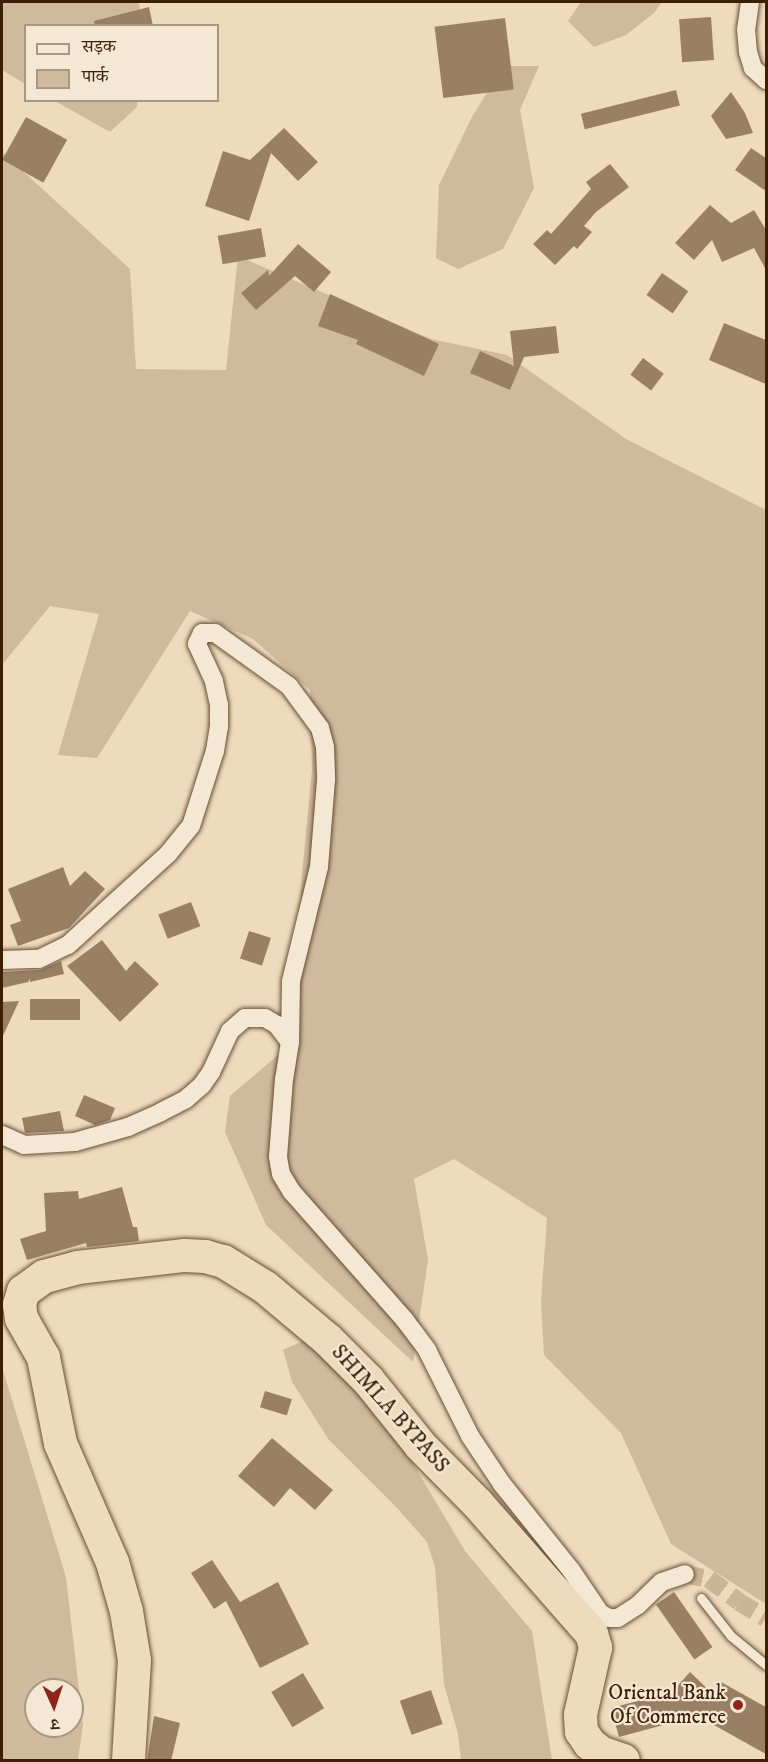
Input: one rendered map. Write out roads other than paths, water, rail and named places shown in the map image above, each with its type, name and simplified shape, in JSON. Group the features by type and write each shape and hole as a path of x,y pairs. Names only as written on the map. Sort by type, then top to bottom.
{"highway":[{"name":"SHIMLA BYPASS","path":"128,1761 134,1660 126,1611 112,1562 60,1443 44,1364 11,1293 44,1276 77,1267 184,1255 205,1256 223,1261 265,1287 327,1339 368,1380 420,1445 477,1503 591,1633 595,1647 580,1714 581,1731 589,1743 600,1752 623,1761"}],"street":[{"path":"750,2 746,29 748,52 753,68 766,80"},
{"path":"2,960 39,959 68,945 168,854 191,826 215,751 219,727 219,705 214,681 197,641 202,633 215,633 289,686 314,717 323,738 326,796 321,852 292,971 290,1042 278,1157 281,1174 292,1192 337,1239 427,1350 465,1427 502,1484 552,1544 605,1616 614,1618 621,1616 638,1605 662,1582 685,1574"},
{"path":"2,1136 24,1145 75,1142 128,1127 161,1112 186,1099 202,1085 211,1072 230,1031 245,1018 266,1018 277,1025 290,1042"}],"lane":[{"path":"701,1598 731,1636 766,1665"}],"tunnel":[{"path":"685,1574 709,1579 739,1602 766,1618"}],"place":[{"name":"Oriental Bank Of Commerce","path":"738,1705"}]}
